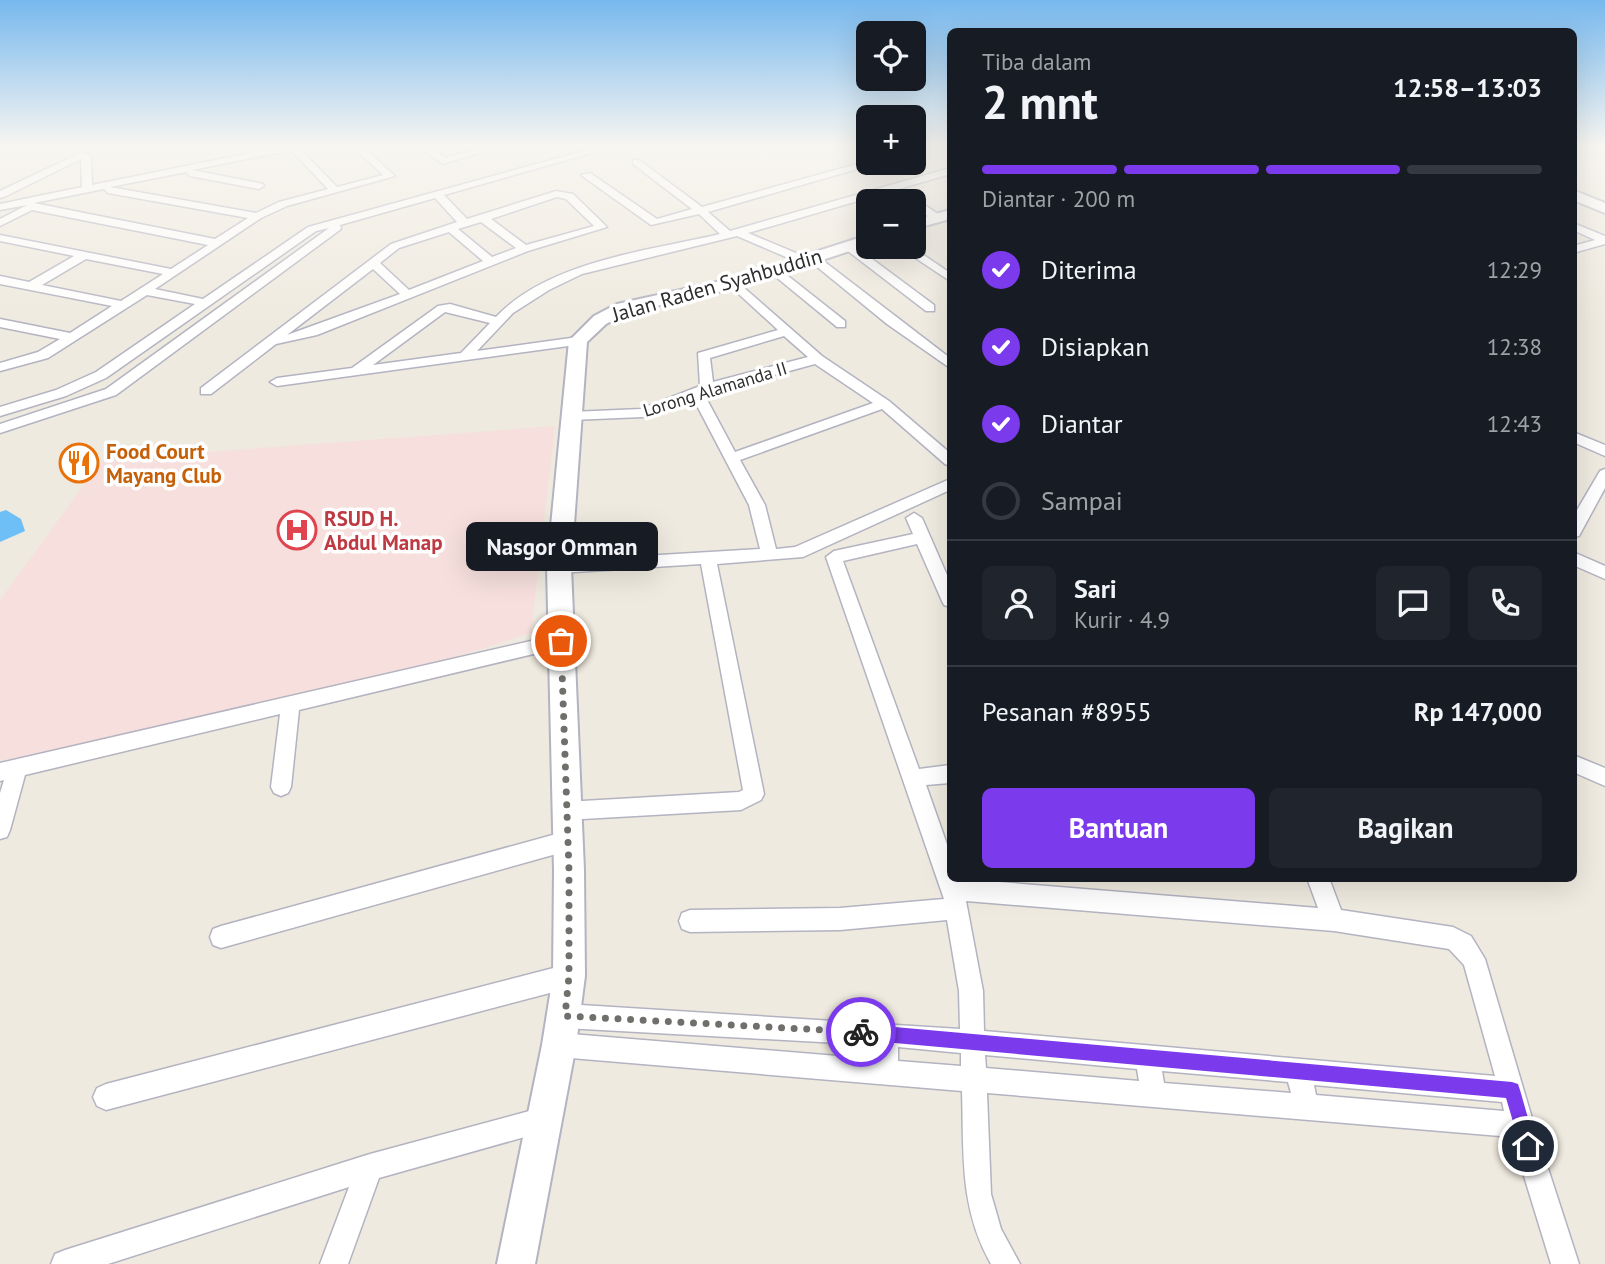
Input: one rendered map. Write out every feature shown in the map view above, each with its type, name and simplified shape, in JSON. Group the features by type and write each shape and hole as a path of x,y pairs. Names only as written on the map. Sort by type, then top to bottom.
{"main road":[{"path":"926,221 943,216"},
{"name":"Jalan Raden Syahbuddin","path":"578,341 600,320 623,308 734,283 856,244"},
{"path":"516,1264 565,1016 569,976 558,567 578,341"}],"street":[{"path":"196,206 257,216"},
{"path":"0,367 43,355 151,288 257,216 264,206"},
{"path":"0,412 85,385 312,229 397,206"},
{"path":"448,206 464,223"},
{"path":"206,391 395,246 516,206"},
{"path":"270,344 329,326 524,249 602,227 580,206"},
{"path":"631,206 655,223 714,206"},
{"path":"695,206 733,233 809,259 947,362"},
{"path":"464,357 509,310 545,287 578,271 733,233 827,206"},
{"path":"0,223 30,207 217,243"},
{"path":"926,208 943,216"},
{"path":"483,218 524,249"},
{"path":"0,429 111,392 348,219"},
{"path":"450,228 492,263"},
{"path":"1577,228 1605,240"},
{"path":"0,238 173,273"},
{"path":"1577,249 1605,240"},
{"path":"31,286 85,255"},
{"path":"876,259 930,308"},
{"path":"925,259 947,272"},
{"path":"374,264 408,295"},
{"path":"774,270 841,324"},
{"path":"0,280 124,304"},
{"path":"734,283 817,359 884,404 947,458"},
{"path":"151,288 211,299"},
{"path":"353,373 442,309 450,308 497,321"},
{"path":"313,311 329,326"},
{"path":"0,323 72,337"},
{"path":"769,555 757,505 702,391 703,356 787,331"},
{"path":"276,382 578,341"},
{"name":"Lorong Alamanda II","path":"571,416 637,414 702,391 817,359"},
{"path":"106,372 129,379"},
{"path":"732,458 884,404"},
{"path":"1577,438 1605,451"},
{"path":"1577,527 1599,499 1605,474"},
{"path":"558,567 797,553 947,485"},
{"path":"914,518 947,594"},
{"path":"922,537 834,556 947,874"},
{"path":"565,811 741,801 754,794 708,559"},
{"path":"1577,560 1605,573"},
{"path":"0,830 8,770 561,641"},
{"path":"281,787 290,706"},
{"path":"1577,764 1605,777"},
{"path":"912,778 947,774"},
{"path":"221,937 567,841"},
{"path":"1320,882 1334,920"},
{"path":"954,893 971,991 975,1044 978,1194 989,1234 1006,1264"},
{"path":"690,921 840,919 954,893 1334,920 1436,934 1463,944 1474,959 1521,1125 1565,1264"},
{"path":"106,1097 569,976"},
{"path":"565,1016 886,1034 1512,1090"},
{"path":"886,1034 886,1073"},
{"path":"559,1045 1521,1125"},
{"path":"1148,1058 1153,1095"},
{"path":"1299,1073 1306,1108"},
{"path":"65,1264 370,1167 544,1120"},
{"path":"334,1264 370,1167"}],"shaded area":[{"name":"RSUD H. Abdul Manap","path":"555,426 531,633 443,661 87,744 0,761 0,600 102,460"}],"water":[{"path":"6,510 21,519 25,531 0,542 0,512"}],"way so far":[{"path":"561,641 569,870 569,976 565,1016 861,1032"}],"place":[{"name":"Food Court Mayang Club","path":"79,463"},
{"name":"RSUD H. Abdul Manap","path":"297,530"},
{"name":"Nasgor Omman","path":"561,641"}],"route":[{"path":"861,1032 1512,1090 1528,1146"}]}
